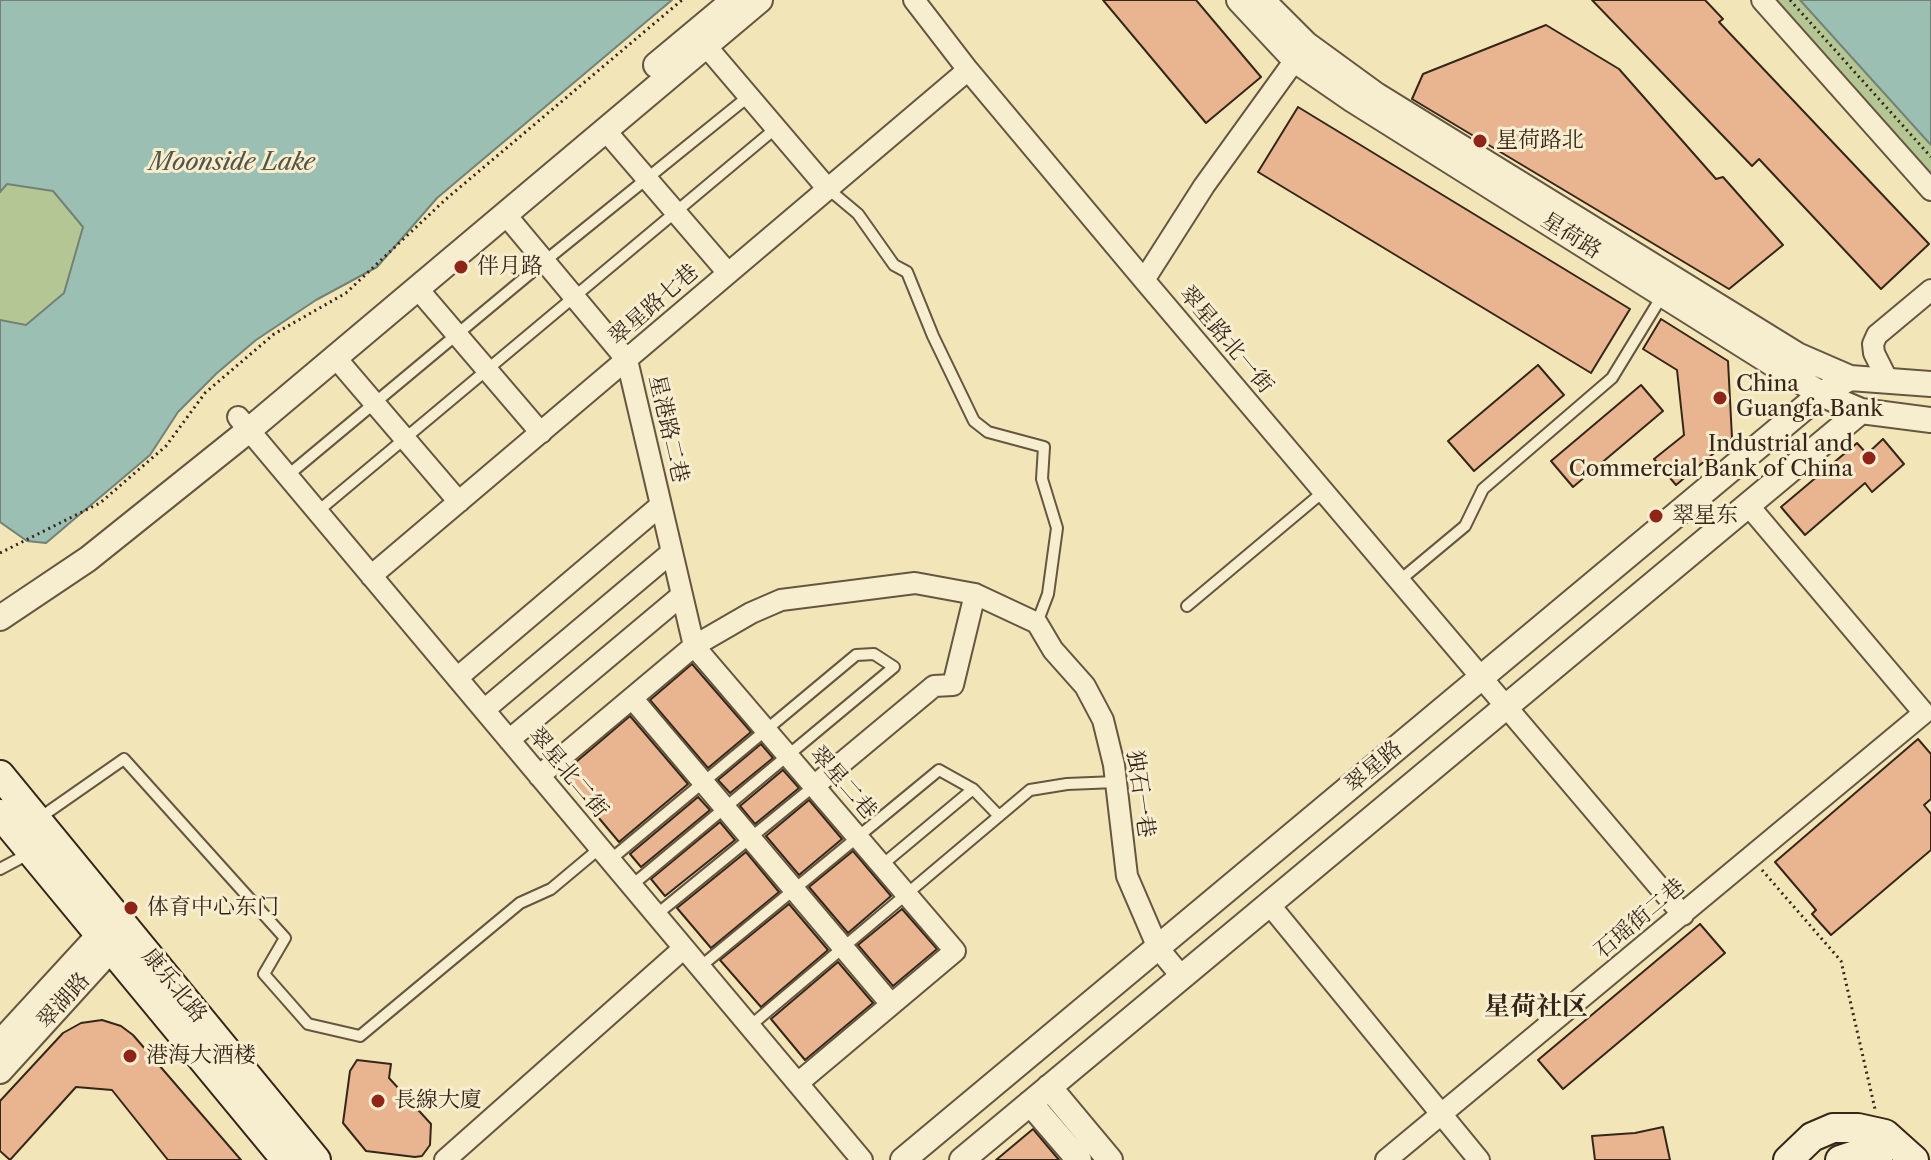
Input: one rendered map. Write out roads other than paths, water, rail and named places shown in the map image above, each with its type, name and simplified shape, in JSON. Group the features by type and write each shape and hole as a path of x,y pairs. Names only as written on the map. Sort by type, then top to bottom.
{"main road":[{"name":"康乐北路","path":"0,775 37,820 114,932 286,1160"},
{"name":"康乐北路","path":"0,814 31,852 114,932 316,1160"},
{"path":"1788,1160 1812,1137 1833,1128 1858,1128 1885,1134 1914,1160"},
{"path":"1840,1160 1855,1155 1876,1159"}],"street":[{"path":"0,618 88,559 734,0"},
{"path":"0,601 78,548 335,357 760,0"},
{"name":"翠星路北一街","path":"914,0 968,70 1144,280 1683,915"},
{"name":"星荷路","path":"1239,0 1353,100 1668,286 1797,355 1850,378 1931,384"},
{"name":"星荷路","path":"1262,0 1300,52"},
{"path":"1762,0 1931,190"},
{"path":"706,46 827,188"},
{"path":"1144,280 1204,186 1300,52"},
{"name":"翠星路七巷","path":"371,576 968,70"},
{"path":"605,130 728,273"},
{"name":"星港路二巷","path":"505,214 627,360 694,646"},
{"name":"星荷路","path":"1668,286 1821,394 1861,411 1931,420"},
{"path":"417,288 541,433"},
{"path":"1888,381 1874,353 1873,344 1877,335 1931,290"},
{"path":"335,357 459,502"},
{"name":"翠星路","path":"903,1160 1821,394 1850,378"},
{"name":"翠星路","path":"962,1160 1861,411"},
{"path":"1791,419 1817,447"},
{"name":"翠星北二街","path":"244,424 862,1160"},
{"path":"457,678 661,505"},
{"name":"石瑶街二巷","path":"1386,1160 1924,713 1748,505"},
{"path":"484,710 672,552"},
{"path":"539,776 694,646 751,613 781,600 915,583 975,594 1037,623"},
{"path":"814,786 934,686 953,685 975,594"},
{"path":"509,740 682,595"},
{"name":"独石一巷","path":"1037,623 1053,650 1085,686 1103,720 1116,782 1127,876 1158,948 1182,977"},
{"name":"翠星二巷","path":"694,646 955,951 891,1004"},
{"path":"632,698 891,1004 798,1083"},
{"path":"1269,904 1479,1160"},
{"name":"翠湖路","path":"0,1043 114,932"},
{"name":"翠湖路","path":"0,1071 114,932"},
{"path":"445,1160 684,948"},
{"path":"1040,1095 1079,1160"},
{"path":"1040,1095 1110,1160"}],"lane":[{"path":"287,476 749,96"},
{"path":"317,512 776,128"},
{"path":"827,188 858,214 894,265 907,272 933,336 974,421 988,432 1044,447 1042,479 1057,528 1048,594 1037,623"},
{"path":"1399,581 1465,526 1483,489 1612,378 1668,286"},
{"path":"1187,606 1323,492"},
{"path":"37,820 124,759 285,938 264,974 308,1024 360,1036 520,903 551,889 605,854 703,782 856,655 874,654 894,667 631,886"},
{"path":"700,967 939,770 973,789 999,816"},
{"path":"750,1026 1030,790 1067,784 1116,782"},
{"path":"656,915 814,786"},
{"path":"882,865 973,789"},
{"path":"0,869 31,852"}],"water":[{"name":"Moonside Lake","path":"0,0 672,0 437,198 377,267 316,300 256,340 217,373 178,412 150,455 46,543 27,541 0,522 0,320 26,325 64,293 83,227 53,191 7,184 0,192"},
{"path":"1800,0 1931,0 1931,145"}],"place":[{"name":"星荷路北","path":"1480,141"},
{"name":"伴月路","path":"461,267"},
{"name":"China Guangfa Bank","path":"1720,398"},
{"name":"Industrial and Commercial Bank of China","path":"1869,458"},
{"name":"翠星东","path":"1656,516"},
{"name":"体育中心东门","path":"131,908"},
{"name":"港海大酒楼","path":"130,1056"},
{"name":"長線大廈","path":"378,1101"}],"district":[{"name":"星荷社区","path":"1536,1007"}]}
